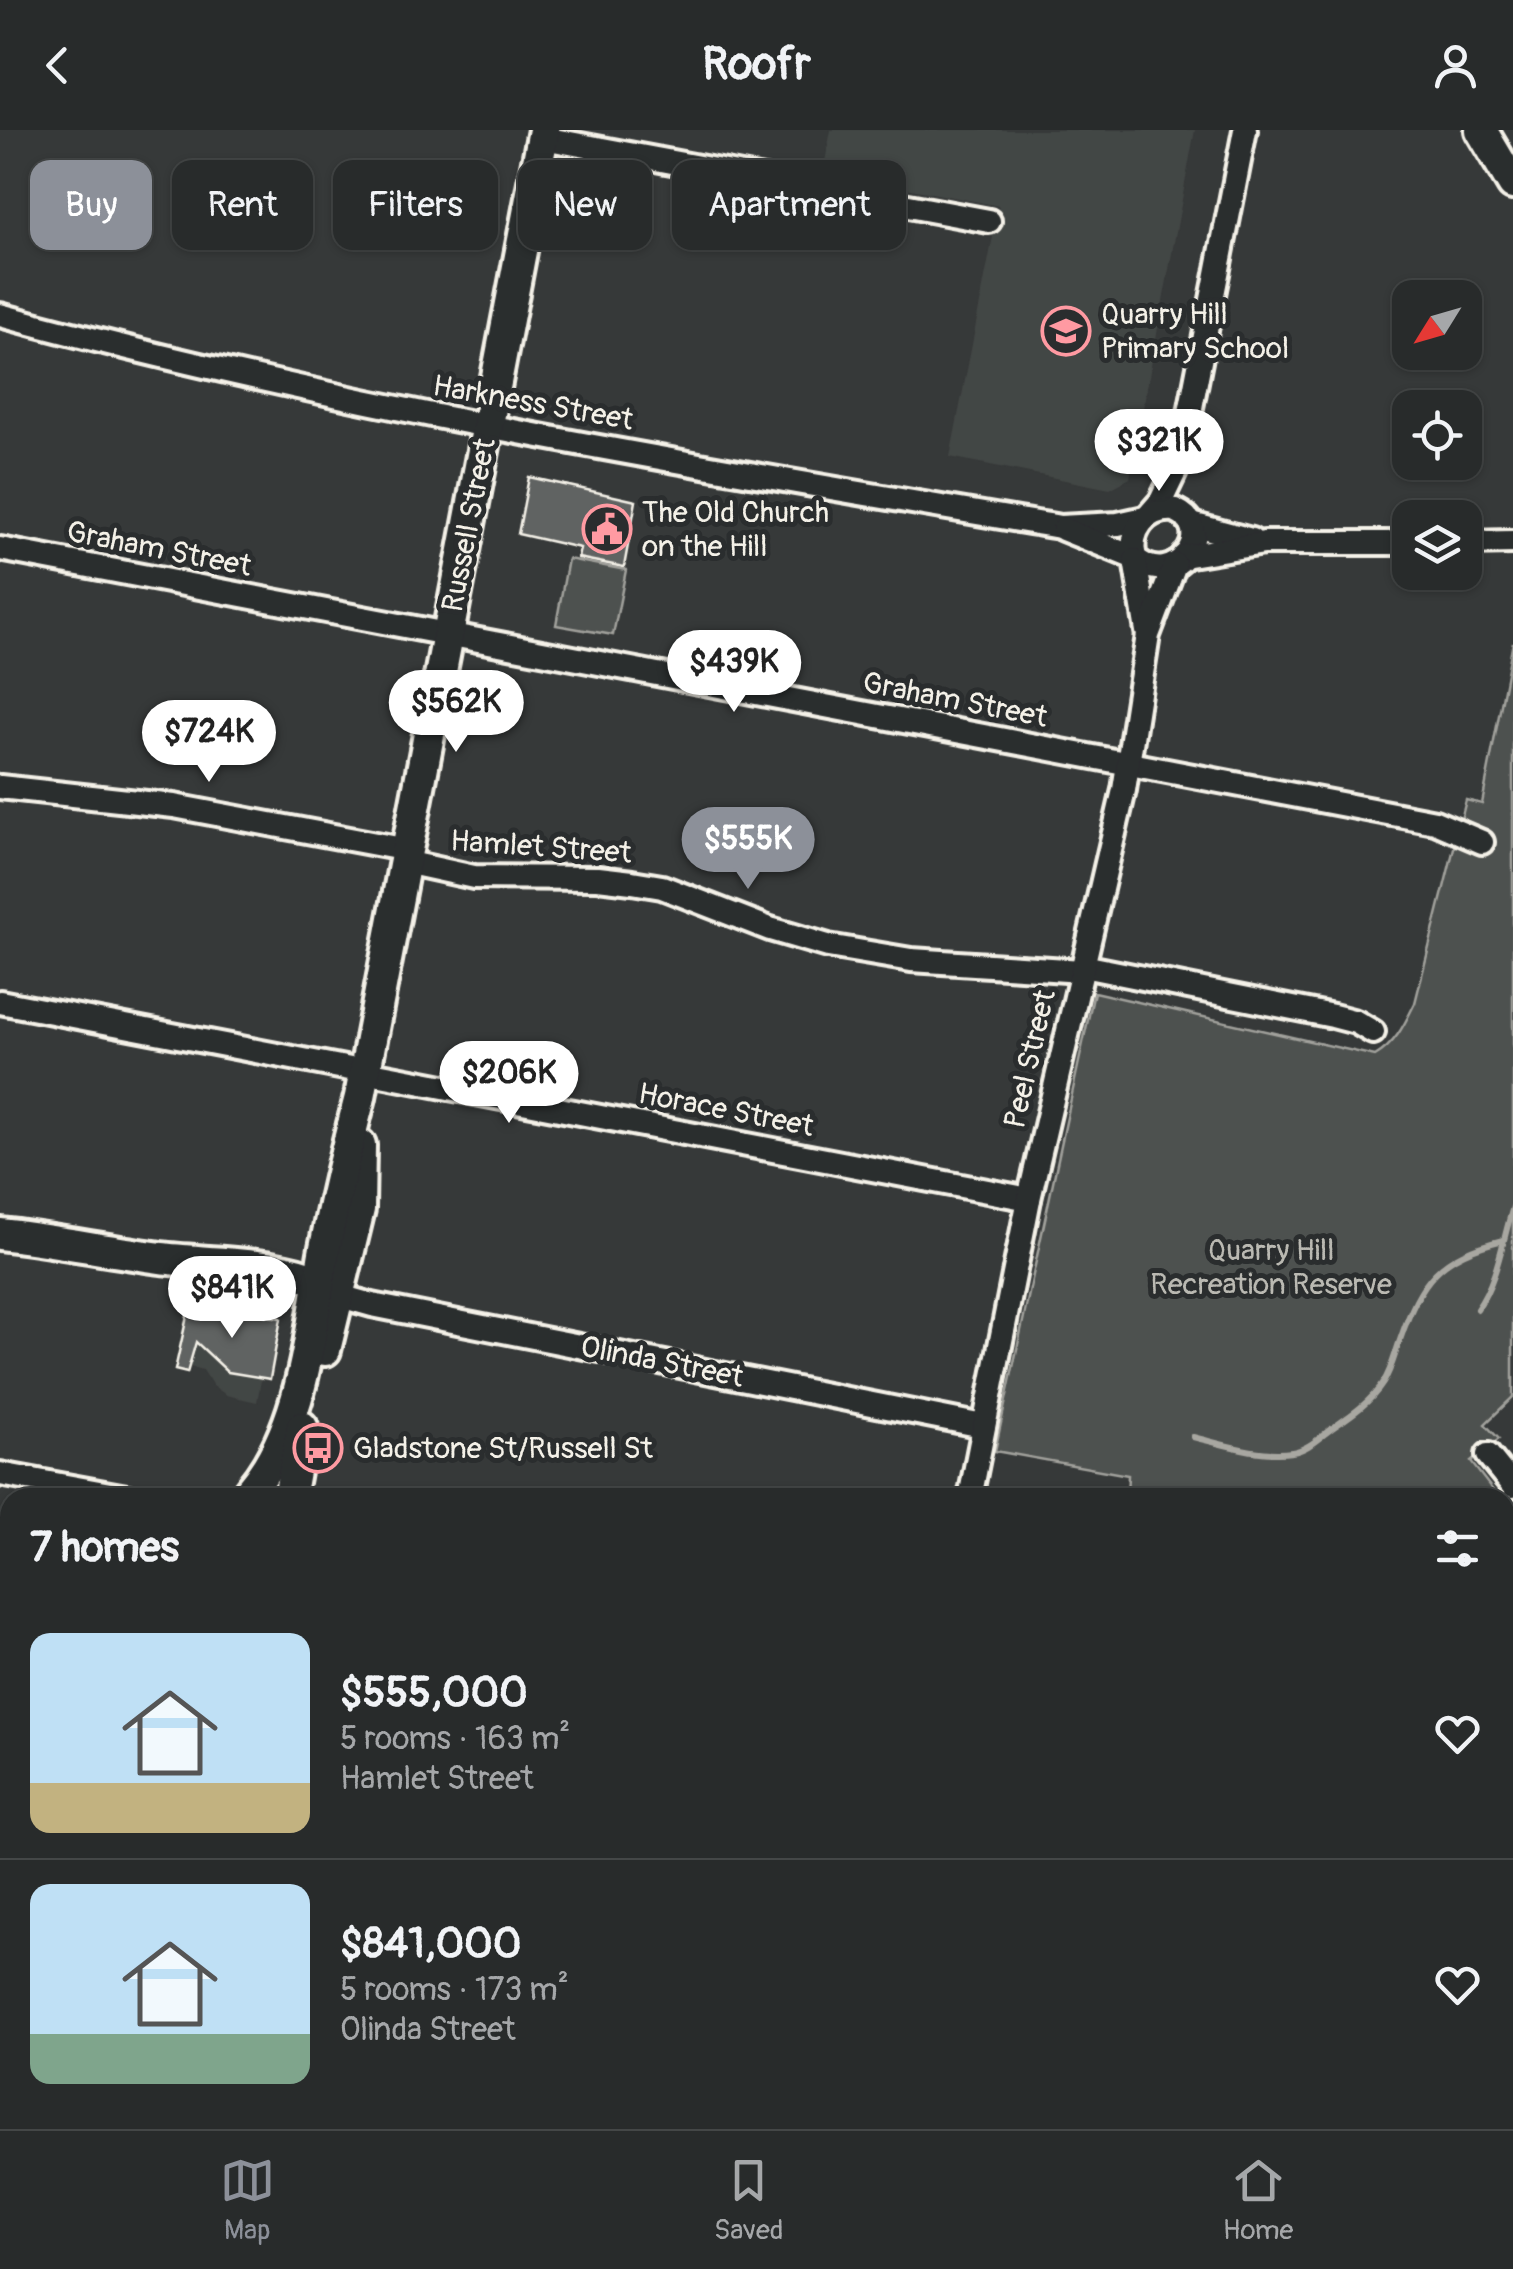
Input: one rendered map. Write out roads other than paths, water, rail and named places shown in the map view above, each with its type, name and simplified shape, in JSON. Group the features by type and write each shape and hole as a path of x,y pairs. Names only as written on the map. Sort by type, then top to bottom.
{"street":[{"path":"1245,130 1181,459 1161,501 1132,538 1135,559 1152,569 1264,543 1392,543"},
{"path":"1481,130 1513,184"},
{"path":"544,134 988,222"},
{"name":"Russell Street","path":"291,1488 326,1292 342,1163 363,1084 544,134"},
{"name":"Harkness Street","path":"0,315 285,385 487,426 1060,528 1135,559"},
{"path":"1180,560 1193,542 1181,459"},
{"path":"1146,517 1158,510 1175,510 1191,523 1264,543"},
{"name":"Harkness Street","path":"1060,528 1146,517"},
{"path":"1482,542 1513,542"},
{"name":"Graham Street","path":"0,549 1435,822 1482,842"},
{"name":"Peel Street","path":"1135,559 1148,634"},
{"name":"Peel Street","path":"972,1488 1029,1199 1128,765 1148,634 1180,560"},
{"name":"Hamlet Street","path":"0,787 174,806 406,856 485,878 566,877 662,887 770,929 828,946 911,960 1082,969 1333,1016 1373,1032"},
{"name":"Horace Street","path":"0,1002 363,1084 1029,1199"},
{"name":"Olinda Street","path":"0,1224 82,1244"},
{"name":"Olinda Street","path":"0,1234 160,1258 267,1290 326,1292 372,1306 983,1426"},
{"name":"Russell Street","path":"257,1488 288,1419 326,1292"},
{"path":"1488,1455 1513,1486"},
{"path":"0,1474 74,1488"}],"waterway":[{"path":"1477,1309 1495,1273 1513,1207"},
{"path":"1193,1437 1268,1453 1292,1452 1308,1446 1378,1390 1416,1301 1435,1273 1463,1254 1503,1240"}],"place":[{"name":"Quarry Hill Primary School","path":"1066,331"},
{"name":"The Old Church on the Hill","path":"607,529"},
{"name":"Gladstone St/Russell St","path":"318,1448"}],"park label":[{"name":"Quarry Hill Recreation Reserve","path":"1271,1267"}]}
